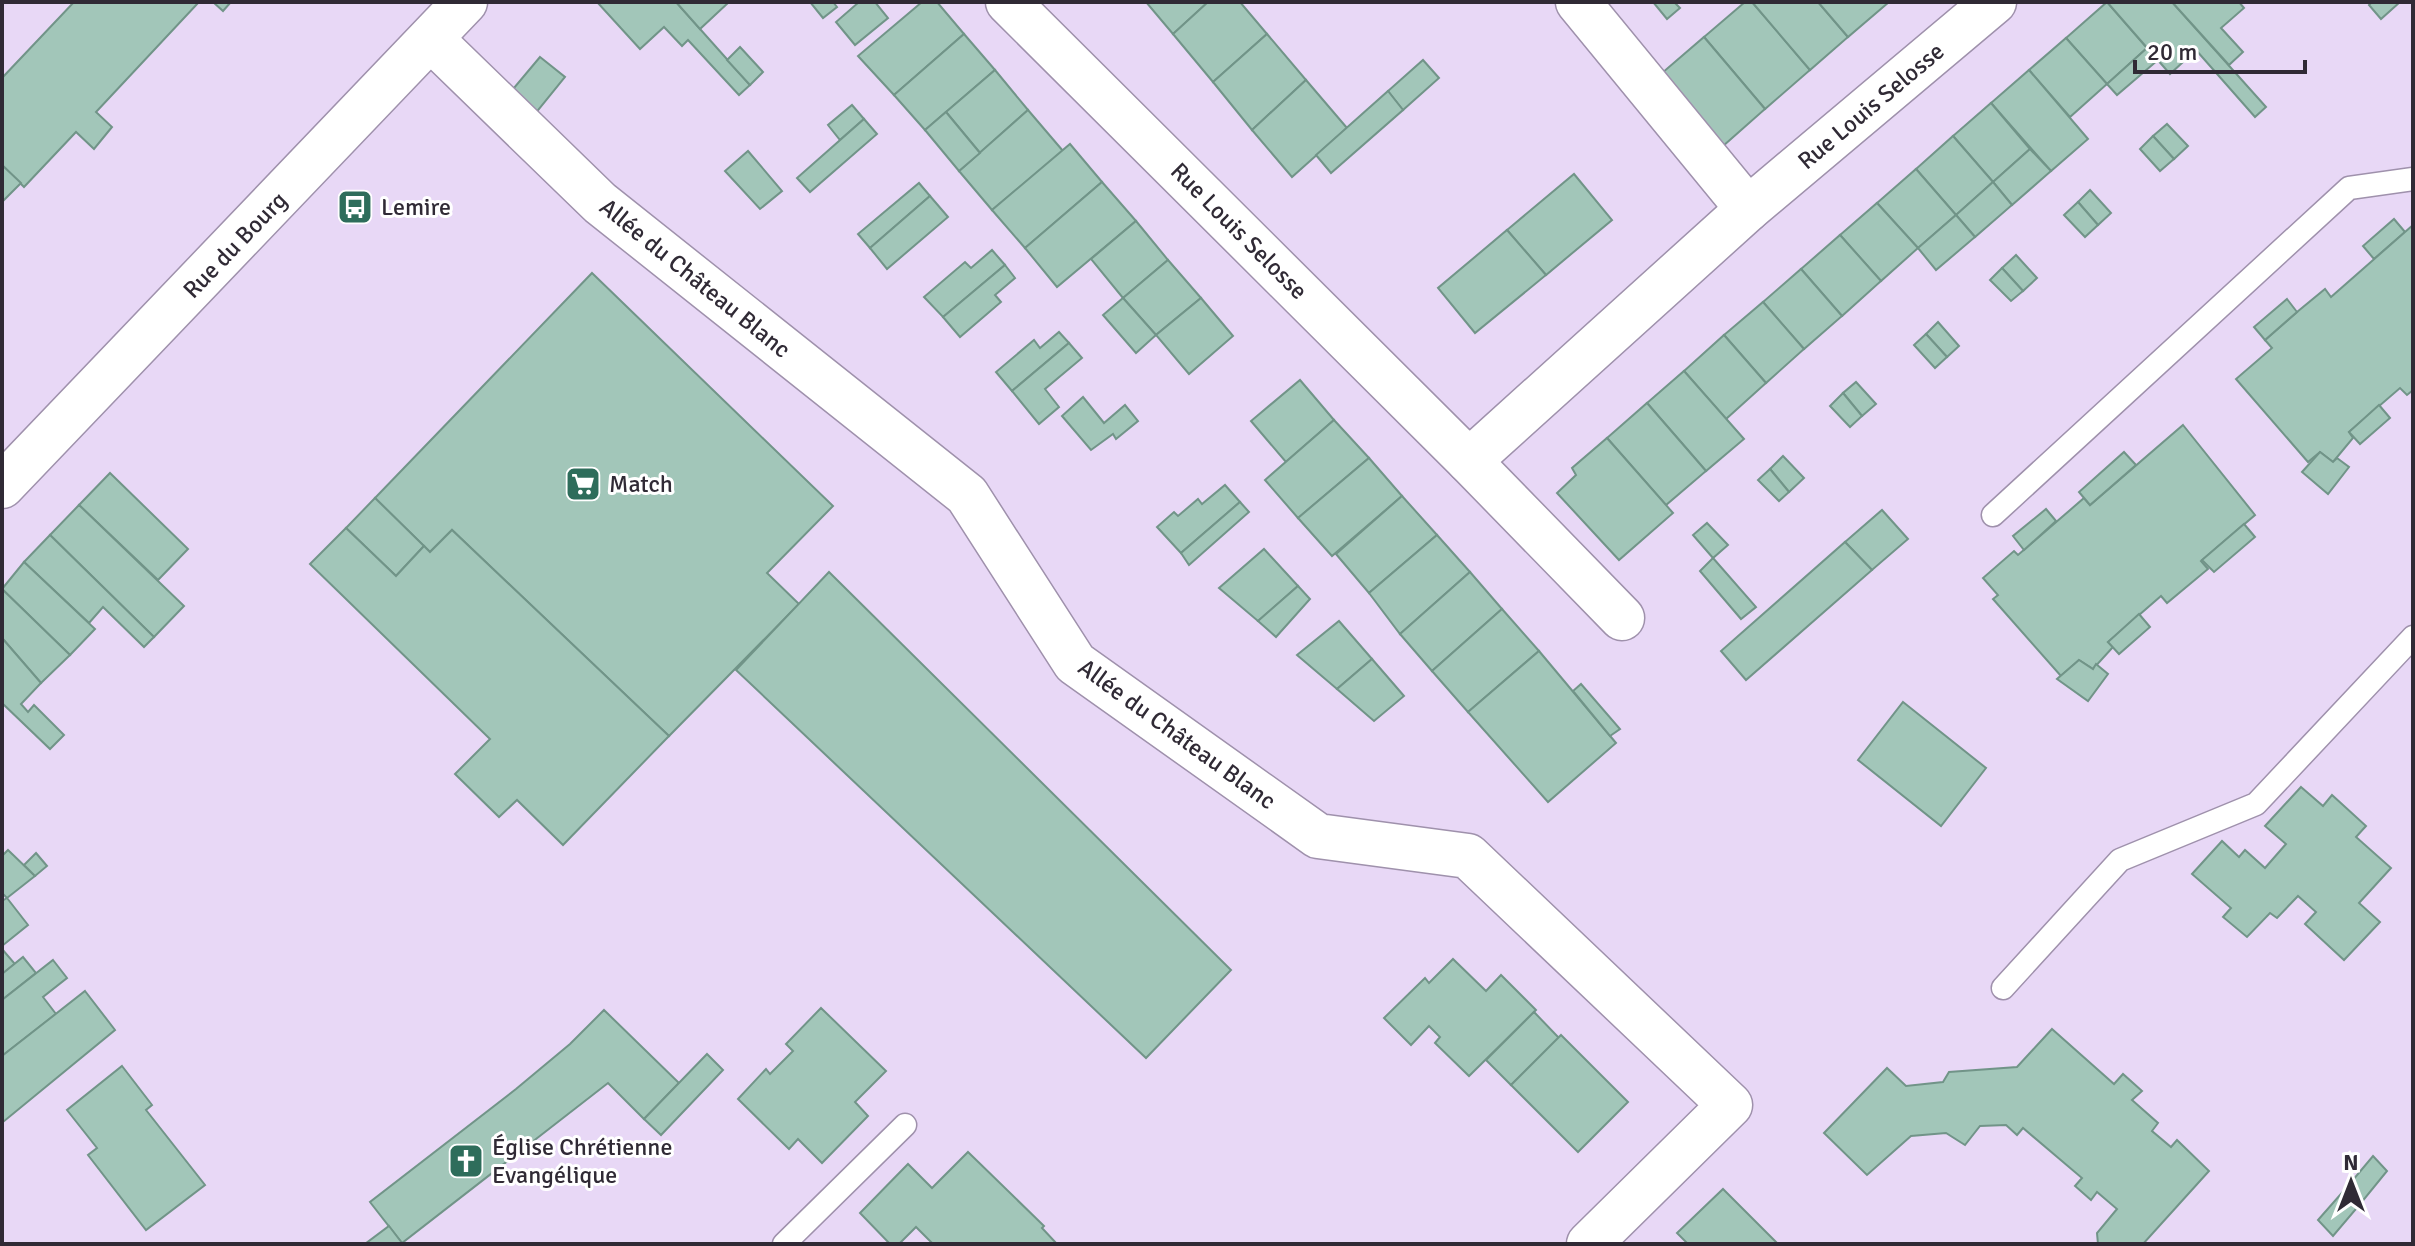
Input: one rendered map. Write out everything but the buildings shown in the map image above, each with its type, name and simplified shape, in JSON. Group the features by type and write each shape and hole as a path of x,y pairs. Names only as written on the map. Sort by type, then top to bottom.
{"street":[{"name":"Rue du Bourg","path":"2,486 465,2"},
{"name":"Rue Louis Selosse","path":"1008,2 1469,461 1622,618"},
{"path":"1578,2 1748,209"},
{"name":"Rue Louis Selosse","path":"1469,461 1748,209 1994,2"},
{"name":"Allée du Château Blanc","path":"431,39 600,203 967,495 1075,663 1318,836 1468,856 1730,1105 1589,1244"}],"lane":[{"path":"1993,515 2349,188 2413,179"},
{"path":"2003,988 2120,860 2256,804 2413,637"},
{"path":"784,1244 905,1125"}],"place":[{"name":"Lemire","path":"355,207"},
{"name":"Match","path":"583,484"},
{"name":"Église Chrétienne Evangélique","path":"466,1161"}]}
